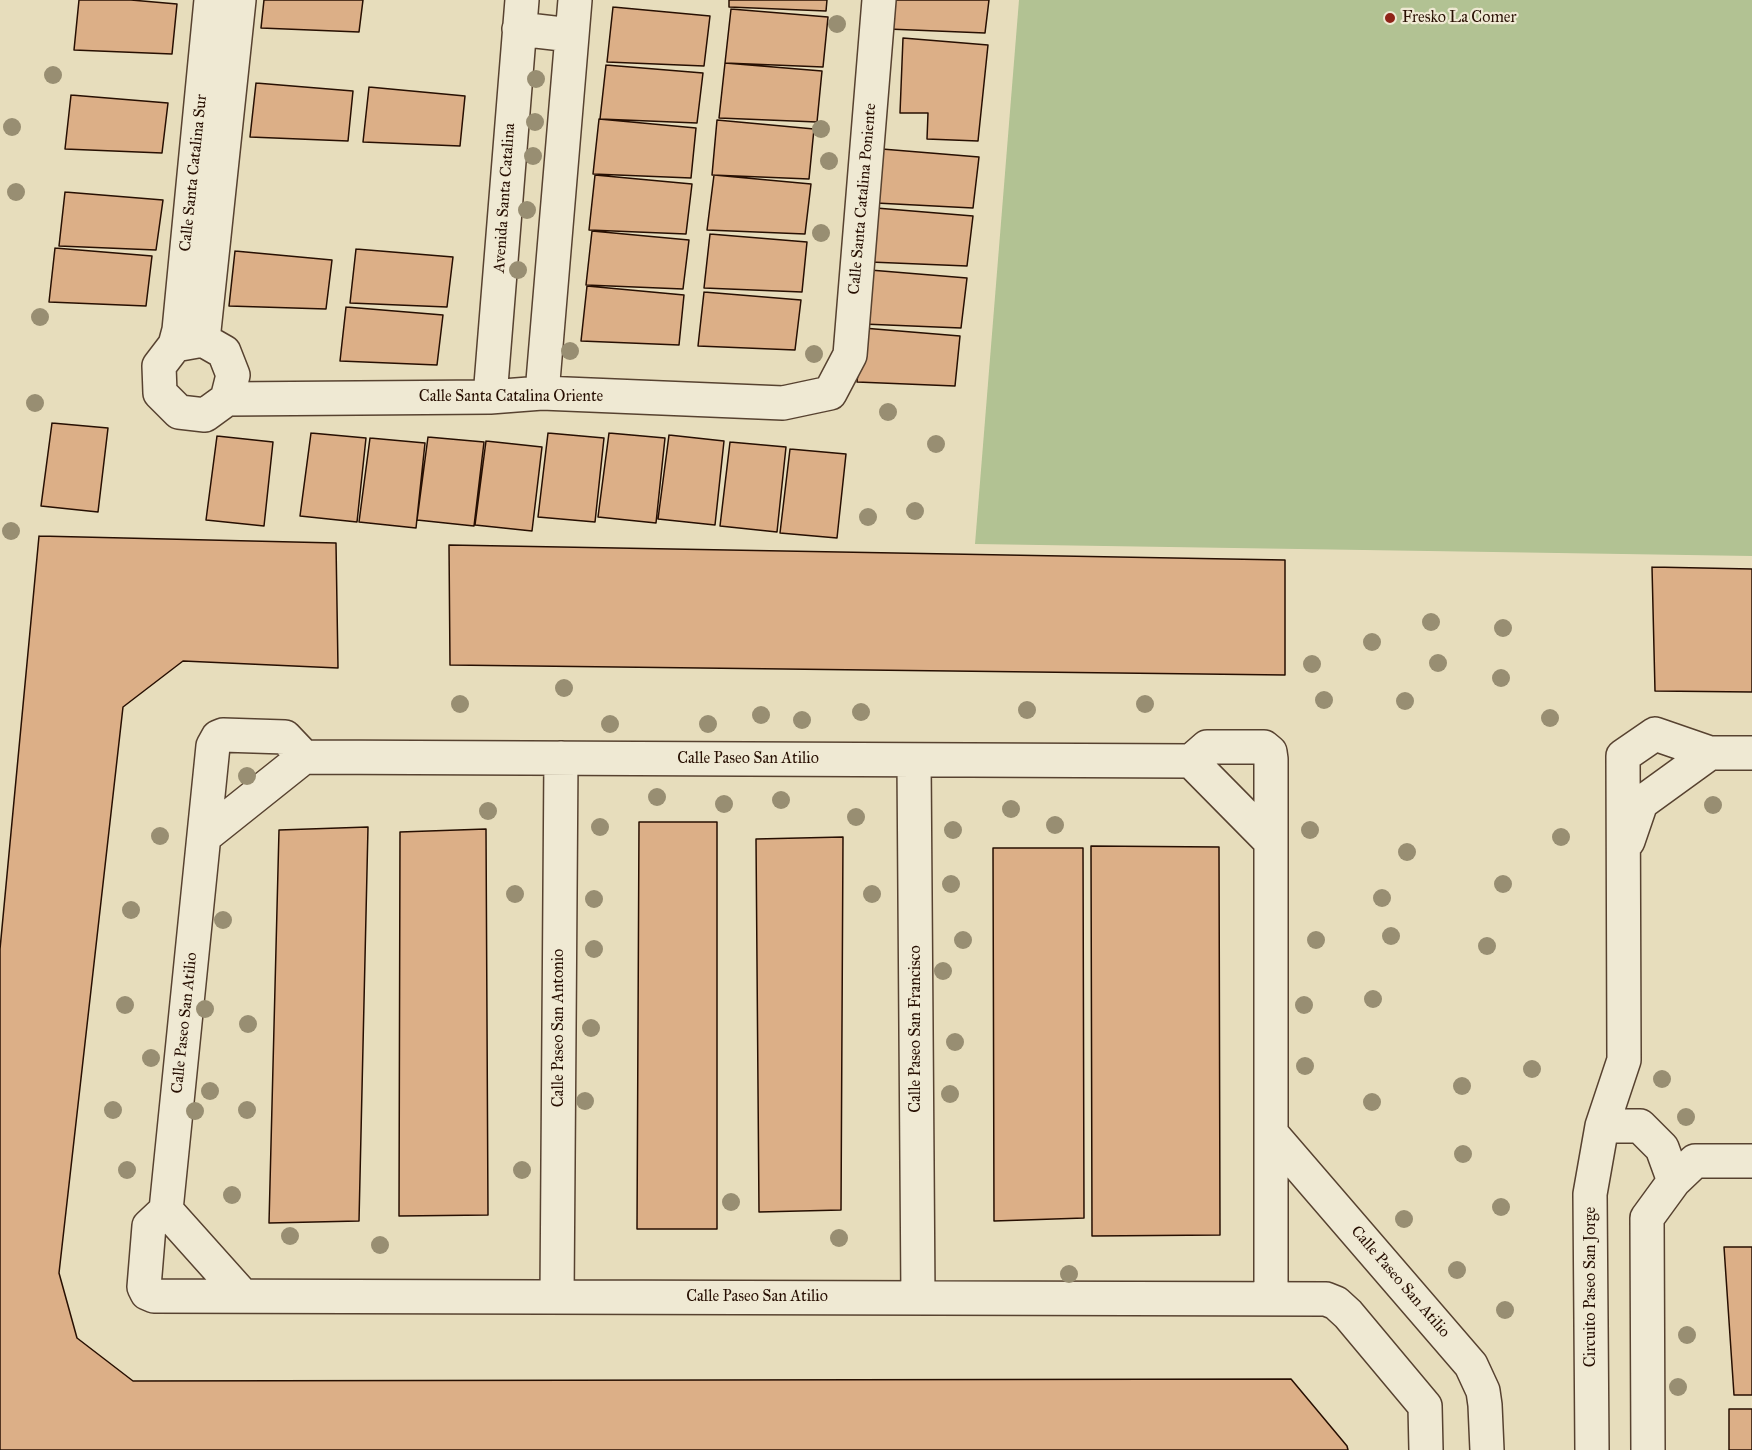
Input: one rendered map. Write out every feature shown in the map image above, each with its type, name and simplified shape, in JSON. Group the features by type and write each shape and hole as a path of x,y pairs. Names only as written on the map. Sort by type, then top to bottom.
{"street":[{"name":"Calle Santa Catalina Sur","path":"189,343 179,330 212,0"},
{"name":"Calle Santa Catalina Sur","path":"227,399 206,415 178,412 160,393 159,366 189,343 239,0"},
{"path":"542,393 575,0"},
{"name":"Calle Santa Catalina Poniente","path":"830,393 850,355 879,0"},
{"path":"520,15 572,35"},
{"name":"Avenida Santa Catalina","path":"490,397 520,15"},
{"path":"189,343 224,352 233,375 227,399"},
{"name":"Calle Santa Catalina Oriente","path":"227,399 490,397 542,393 783,403 830,393"},
{"name":"Circuito Paseo San Jorge","path":"1592,1450 1590,1194 1602,1126 1624,1060 1623,756 1655,734 1710,753 1752,753"},
{"name":"Calle Paseo San Atilio","path":"1271,1298 1270,752 1264,747 1207,747 1191,761 304,757 285,737 223,735 218,737 213,746 166,1210 149,1226 144,1287 147,1293 154,1296 1326,1299 1336,1303 1355,1323 1425,1406 1426,1450"},
{"name":"Circuito Paseo San Jorge","path":"1623,855 1641,803 1710,753"},
{"path":"204,836 304,757"},
{"name":"Calle Paseo San Antonio","path":"557,1297 561,758"},
{"name":"Calle Paseo San Francisco","path":"914,760 918,1298"},
{"path":"1191,761 1271,842"},
{"path":"1602,1126 1640,1126 1662,1148 1674,1181"},
{"name":"Calle Paseo San Atilio","path":"1271,1133 1471,1365 1483,1391 1487,1450"},
{"path":"1648,1450 1647,1218 1674,1181 1695,1161 1752,1161"},
{"path":"166,1210 243,1296"}],"green space":[{"path":"1019,0 1752,0 1752,556 975,544"}],"building":[{"path":"79,0 131,0 177,4 172,54 74,50"},
{"path":"264,0 363,0 359,32 261,28"},
{"path":"729,0 827,0 826,11 729,7"},
{"path":"891,0 989,0 985,33 888,29"},
{"path":"613,7 710,16 704,66 607,62"},
{"path":"731,9 828,17 823,67 725,63"},
{"path":"903,38 988,45 978,141 927,139 928,113 900,113"},
{"path":"725,63 822,71 817,122 719,118"},
{"path":"606,65 703,73 697,123 600,119"},
{"path":"256,83 353,91 348,141 250,137"},
{"path":"369,87 465,96 460,146 363,142"},
{"path":"71,95 168,103 162,153 65,149"},
{"path":"599,119 696,128 691,178 593,174"},
{"path":"717,120 814,129 809,179 712,175"},
{"path":"882,149 979,157 973,208 876,203"},
{"path":"595,175 692,184 686,234 589,230"},
{"path":"714,175 811,184 805,234 707,230"},
{"path":"65,192 163,200 156,250 59,246"},
{"path":"876,208 973,216 967,266 870,262"},
{"path":"592,231 689,240 683,289 586,285"},
{"path":"710,234 807,242 802,292 704,288"},
{"path":"55,248 152,256 146,306 49,302"},
{"path":"356,249 453,257 447,307 350,303"},
{"path":"235,251 332,260 326,309 229,306"},
{"path":"870,270 967,278 961,328 863,324"},
{"path":"587,286 684,295 679,345 581,341"},
{"path":"704,292 801,300 795,350 698,346"},
{"path":"346,307 443,315 437,365 340,361"},
{"path":"863,328 960,336 955,386 857,382"},
{"path":"52,423 108,428 98,512 41,506"},
{"path":"311,433 366,438 357,522 300,516"},
{"path":"548,433 604,438 595,522 538,517"},
{"path":"609,433 665,438 656,523 598,517"},
{"path":"669,435 724,441 715,525 658,519"},
{"path":"217,436 273,442 264,526 206,520"},
{"path":"428,437 484,442 474,526 417,520"},
{"path":"370,438 425,443 416,528 359,522"},
{"path":"486,441 542,447 532,531 475,525"},
{"path":"730,442 786,447 777,532 720,526"},
{"path":"790,449 846,454 837,538 780,533"},
{"path":"39,536 336,543 338,668 183,661 123,707 59,1273 77,1338 133,1381 1291,1379 1348,1450 0,1450 0,949"},
{"path":"449,545 1285,560 1285,675 450,665"},
{"path":"1652,567 1752,569 1752,692 1655,691"},
{"path":"639,822 717,822 717,1229 637,1229"},
{"path":"368,827 359,1221 269,1223 279,830"},
{"path":"486,829 488,1215 399,1216 400,832"},
{"path":"843,837 841,1210 759,1212 756,839"},
{"path":"1091,846 1219,847 1220,1235 1092,1236"},
{"path":"993,848 1083,848 1084,1218 994,1221"},
{"path":"1724,1247 1752,1247 1752,1395 1734,1395"},
{"path":"1729,1409 1752,1409 1752,1450 1729,1450"}],"place":[{"name":"Fresko La Comer","path":"1390,18"}]}
